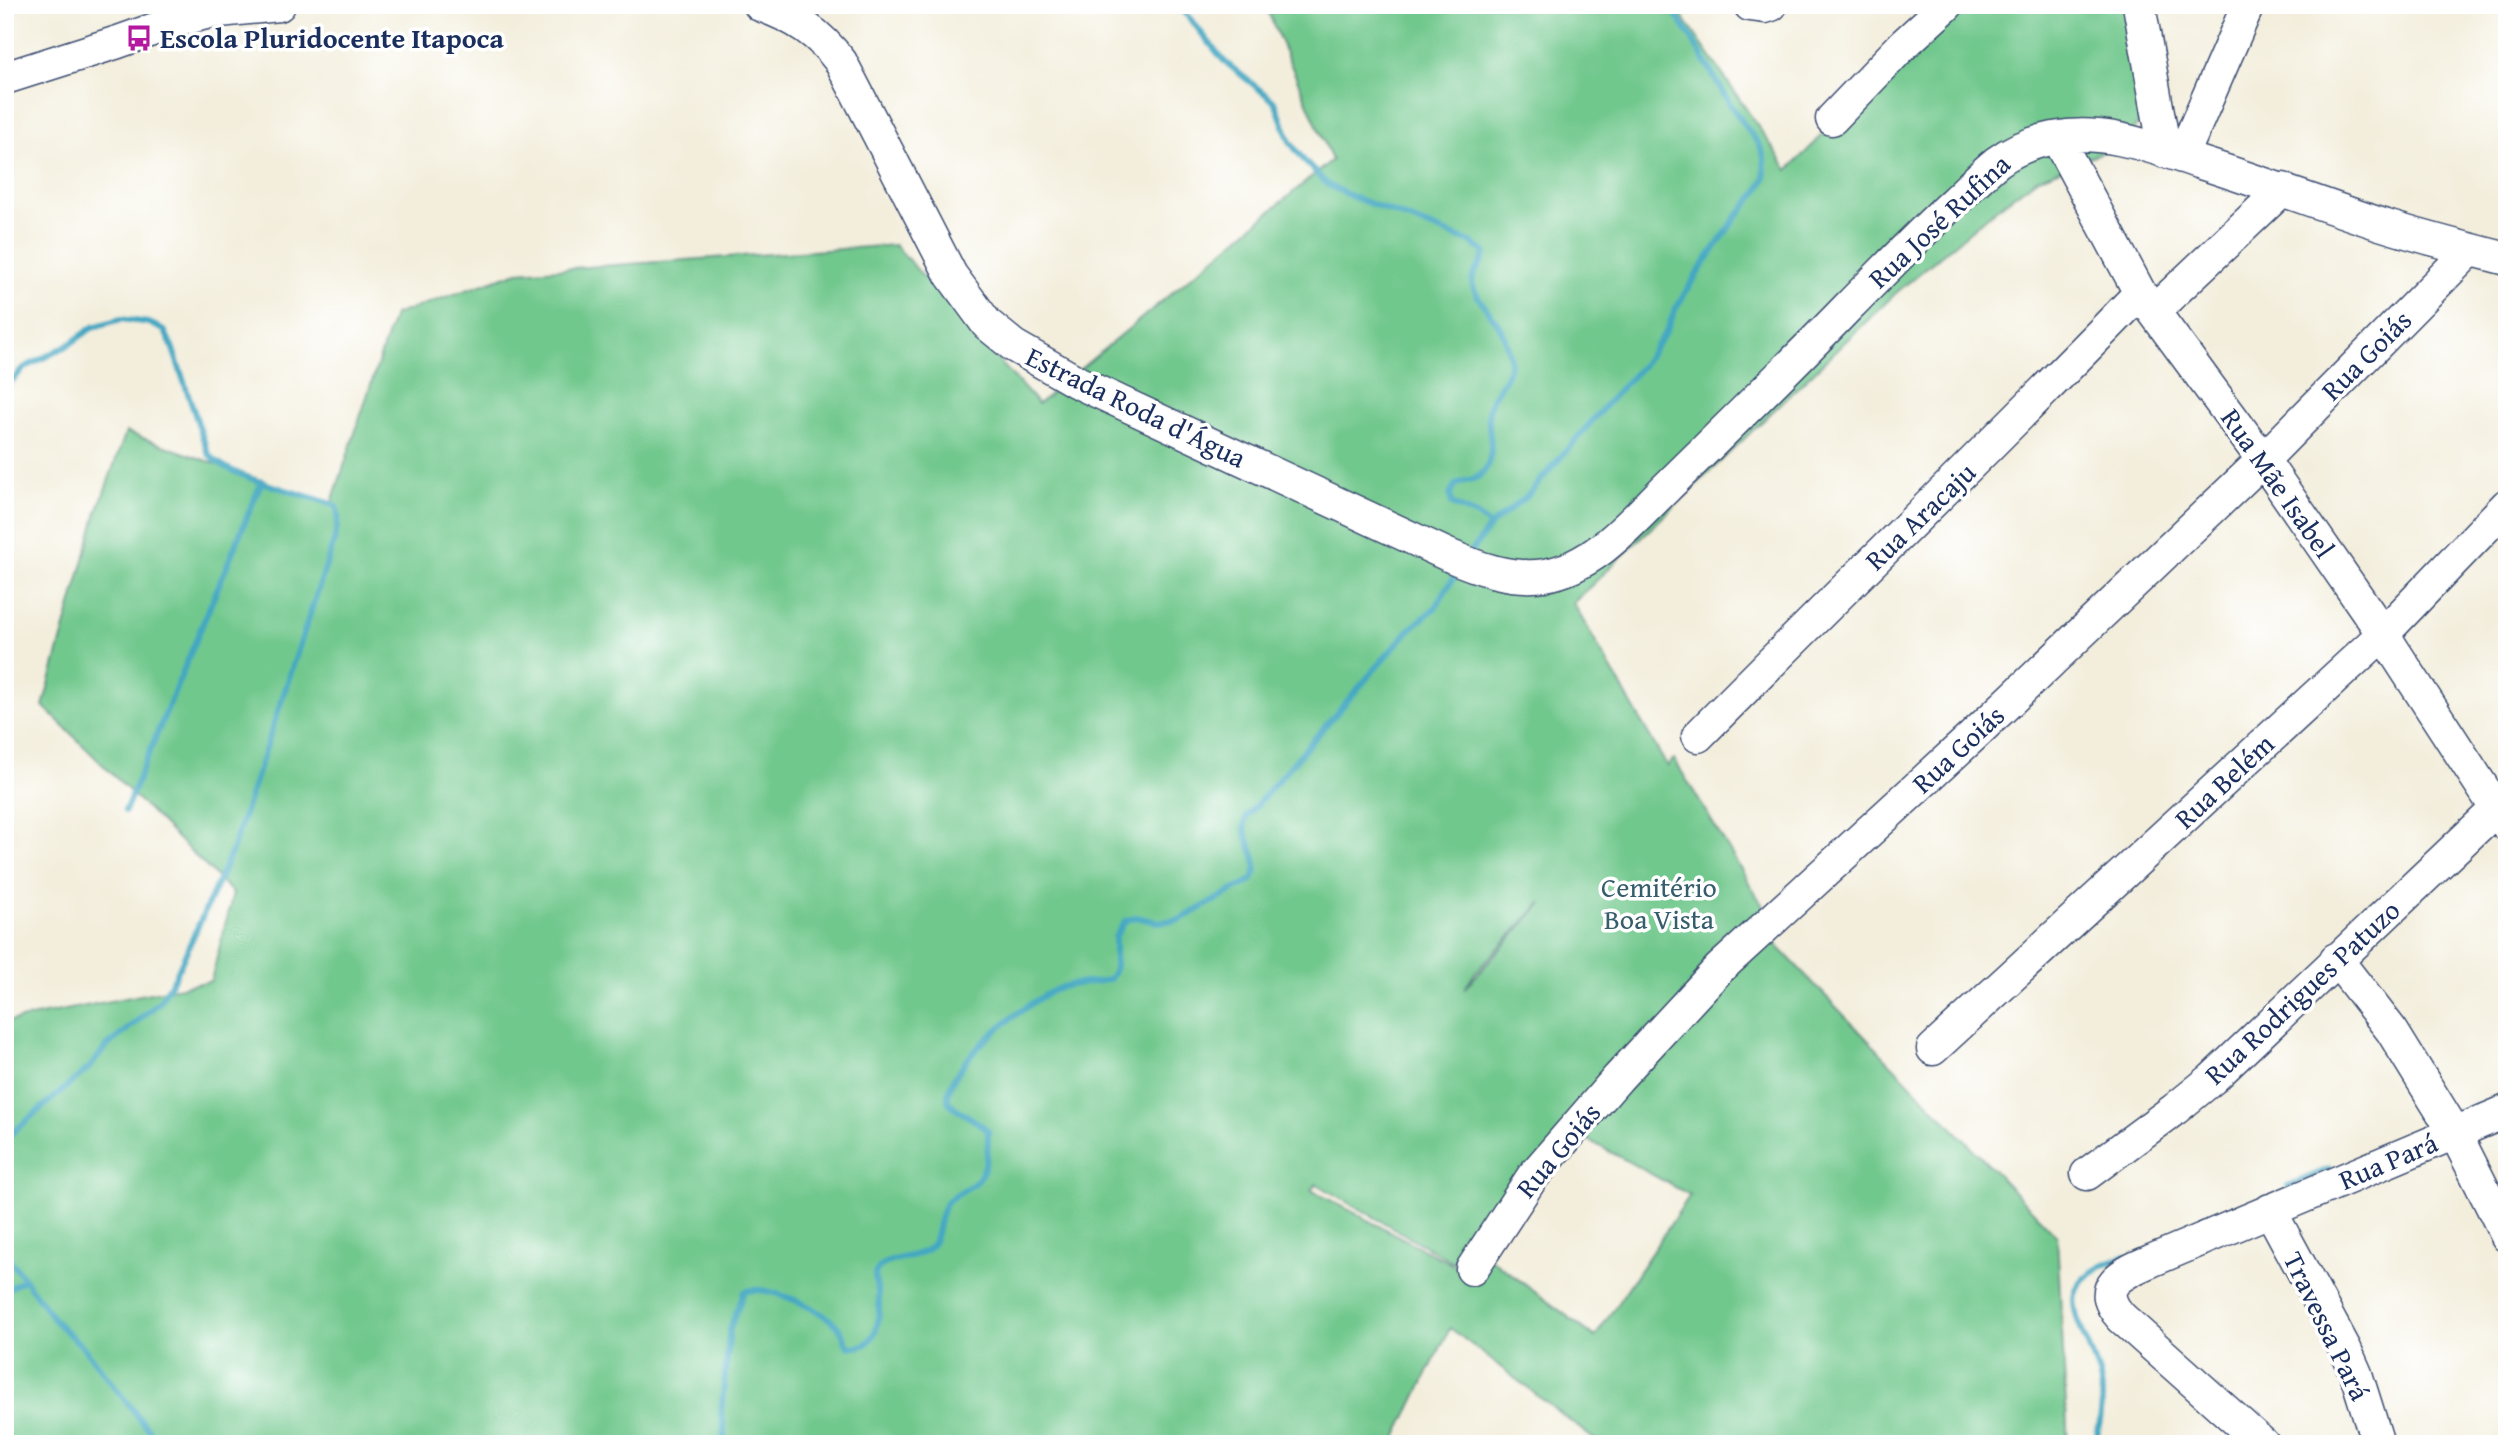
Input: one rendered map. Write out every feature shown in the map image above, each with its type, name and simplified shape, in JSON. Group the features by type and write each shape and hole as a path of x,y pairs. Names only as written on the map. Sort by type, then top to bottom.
{"street":[{"path":"5,78 118,43 186,18 211,12 279,5"},
{"name":"Estrada Roda d'Água","path":"760,5 803,24 824,40 841,62 951,275 987,324 1014,346 1077,382 1460,560 1503,574 1547,575"},
{"path":"1749,5 1771,5"},
{"path":"1832,119 1903,45 1947,5"},
{"path":"2139,5 2173,154"},
{"path":"2173,154 2248,5"},
{"name":"Rua José Rufina","path":"1547,575 1589,557 1620,532 1731,425 1910,243 1997,162 2015,151 2057,138 2086,135 2115,138 2283,189 2379,223 2507,259"},
{"name":"Rua Mãe Isabel","path":"2057,138 2147,302 2263,460 2504,811"},
{"path":"2147,302 2283,189"},
{"name":"Rua Goiás","path":"1472,1269 1533,1176 1618,1078 1719,970 1973,736 2263,460 2470,250"},
{"name":"Rua Aracaju","path":"1698,736 1820,612 2014,423 2147,302"},
{"name":"Rua Belém","path":"1933,1049 2383,634 2507,505"},
{"name":"Rua Rodrigues Patuzo","path":"2087,1174 2175,1110 2212,1079 2336,959 2504,811"},
{"path":"2336,959 2392,1031 2455,1133 2507,1236"},
{"name":"Rua Pará","path":"2263,1444 2122,1318 2110,1301 2114,1282 2119,1276 2270,1210 2507,1111"},
{"name":"Travessa Pará","path":"2270,1210 2350,1361 2378,1444"}],"green space":[{"name":"Cemitério Boa Vista","path":"1265,5 1675,5 1788,170 1952,5 2140,5 2143,116 2125,143 2038,178 1995,210 1896,293 1573,603 1667,766 1674,759 1768,914 1516,1187 1453,1262 1316,1184 1311,1190 1461,1269 1479,1250 1595,1337 1690,1195 1579,1135 1761,929 2057,1236 2068,1444 1600,1444 1450,1328 1393,1444 5,1444 5,1022 211,981 233,893 43,706 97,512 126,432 331,505 394,315 518,272 895,245 1038,404 1332,160","holes":["1542,904 1464,989 1475,973"]}],"waterway":[{"path":"1179,5 1224,61 1275,102 1290,142 1328,185 1470,242 1485,252 1473,277 1473,286 1501,329 1509,352 1509,368 1490,405 1491,451 1486,468 1476,478 1455,485 1450,494 1452,504 1478,516 1490,526"},
{"path":"1469,555 1490,526 1528,495 1643,365 1667,330 1676,308 1693,280 1765,178 1764,157 1760,146 1731,106 1669,5"},
{"path":"5,388 24,368 70,344 93,327 121,319 149,323 164,330 172,346 208,453 231,470 334,505 338,516 335,538 232,851 175,977 159,1003 106,1047 90,1067 5,1139"},
{"path":"125,811 262,481"},
{"path":"724,1444 721,1414 730,1328 744,1292 766,1291 807,1306 840,1329 848,1346 858,1347 872,1338 878,1321 876,1272 886,1263 929,1248 946,1203 972,1185 984,1168 988,1131 948,1101 950,1086 960,1070 992,1035 1030,1004 1068,985 1110,979 1115,969 1115,937 1125,921 1136,917 1157,922 1179,920 1252,880 1256,864 1246,832 1247,816 1409,630 1435,608 1458,570"},
{"path":"2473,1108 2507,1094"},
{"path":"2288,1186 2329,1169"},
{"path":"5,1253 56,1322 83,1347 160,1444"},
{"path":"2095,1444 2101,1416 2100,1377 2076,1315 2076,1289 2084,1278 2100,1267 2124,1257"},
{"path":"5,1291 25,1279"}],"place":[{"name":"Escola Pluridocente Itapoca","path":"139,38"}]}
